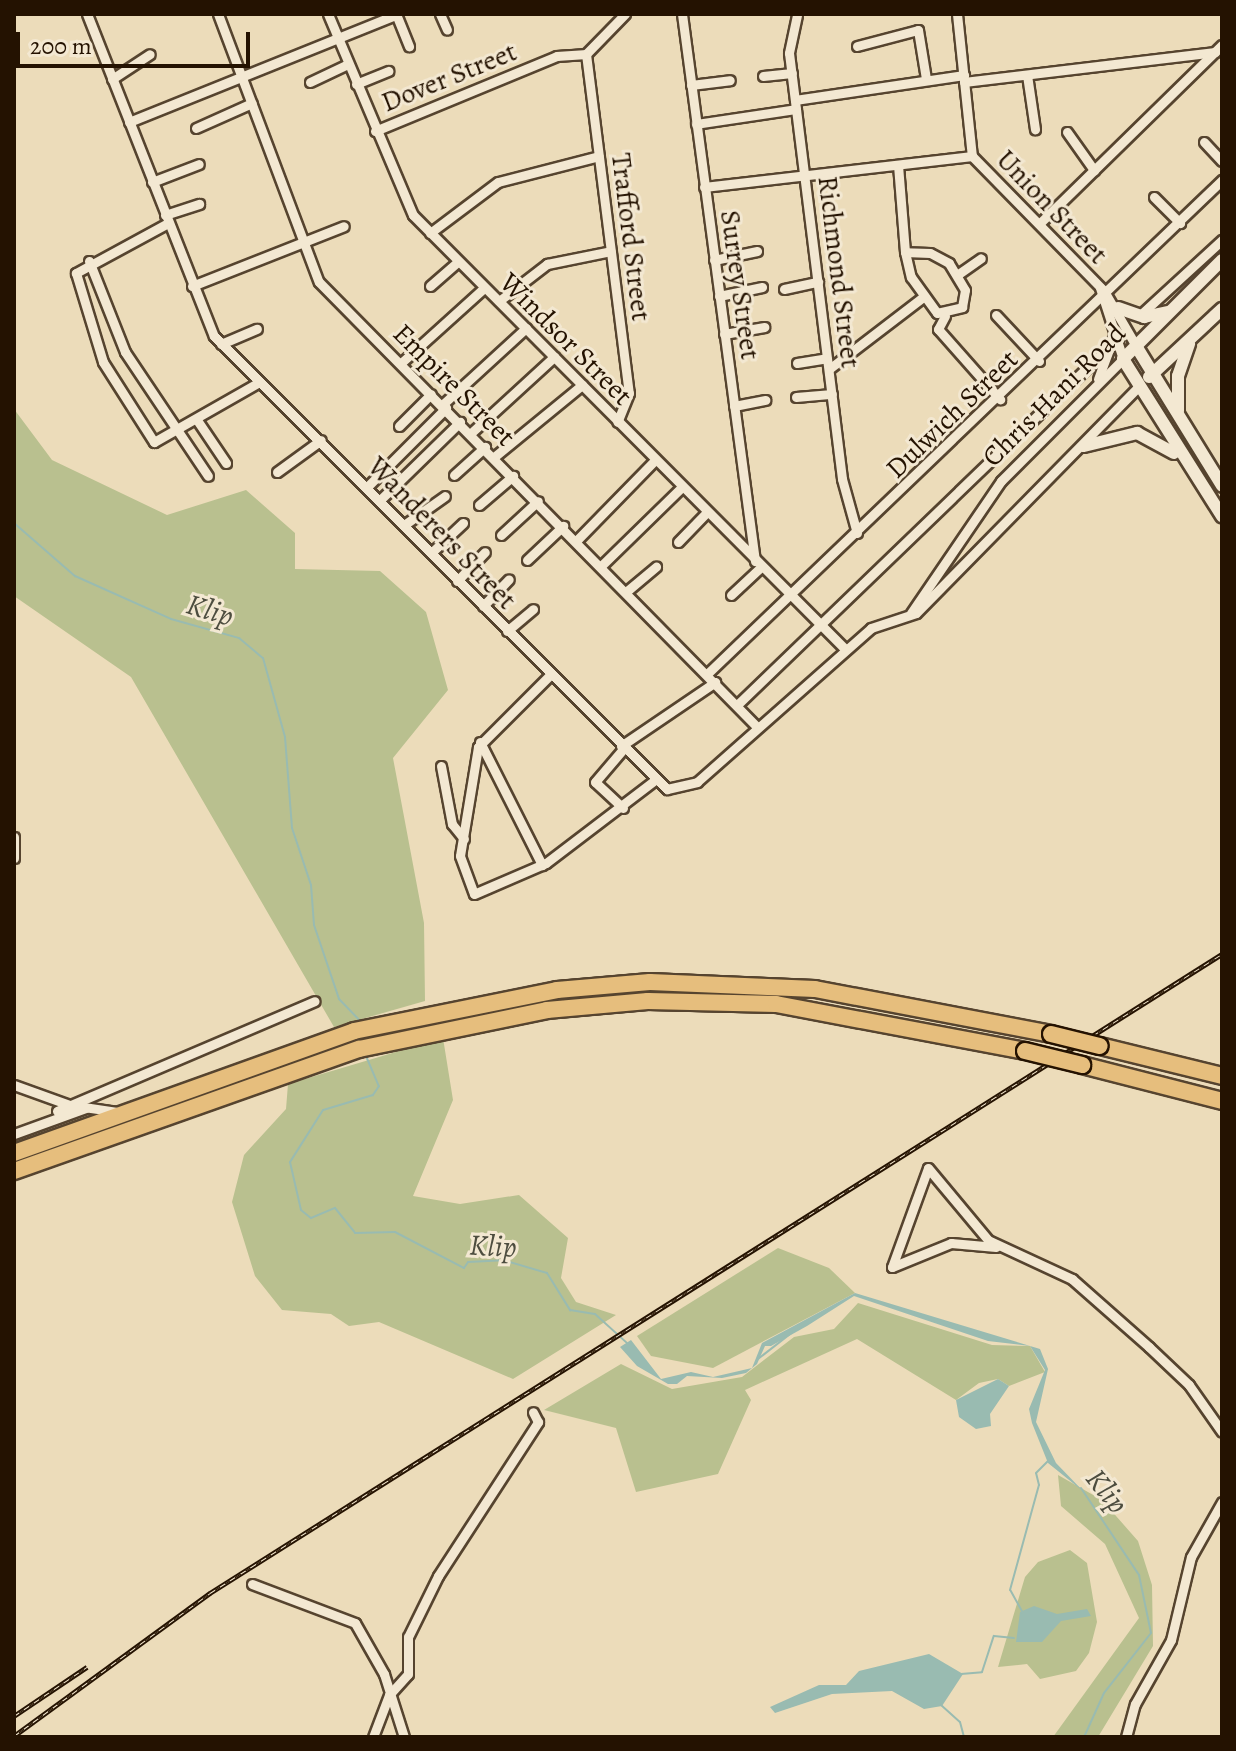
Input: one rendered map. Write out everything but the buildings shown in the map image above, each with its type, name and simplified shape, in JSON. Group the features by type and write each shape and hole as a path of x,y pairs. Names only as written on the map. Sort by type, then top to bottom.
{"highway":[{"path":"14,1153 354,1031 391,1020 557,990 716,983 874,996 1051,1034 1222,1076"},
{"path":"14,1171 359,1049 547,1010 723,1000 876,1017 1221,1101"}],"main road":[{"name":"Chris Hani Road","path":"1123,359 1222,260"},
{"path":"1118,308 1139,316 1170,311"},
{"name":"Chris Hani Road","path":"1138,387 1222,309"},
{"path":"1179,416 1178,376 1193,337"},
{"path":"1136,346 1222,486"},
{"path":"1123,359 1184,464 1222,516"},
{"path":"1084,446 1137,433 1184,464"}],"street":[{"name":"Wanderers Street","path":"87,14 192,286 221,344 321,440 655,780"},
{"name":"Empire Street","path":"218,14 301,245 319,282 577,540 757,727"},
{"name":"Windsor Street","path":"328,14 400,194 430,233 844,648"},
{"path":"129,122 396,14 409,47"},
{"path":"440,14 447,30"},
{"path":"586,54 625,14"},
{"name":"Surrey Street","path":"682,14 758,564"},
{"name":"Richmond Street","path":"797,14 792,73 832,394 857,533"},
{"name":"Union Street","path":"957,14 972,156 1041,222 1118,308 1136,346"},
{"path":"857,46 918,30 926,79"},
{"path":"696,124 926,79 1027,75 1218,49"},
{"path":"1041,222 1218,49"},
{"path":"112,79 150,54"},
{"name":"Dover Street","path":"375,131 557,56 586,54"},
{"name":"Trafford Street","path":"586,54 629,393 617,422"},
{"path":"310,82 348,64"},
{"path":"356,84 389,71"},
{"path":"763,76 792,73"},
{"path":"1027,75 1035,129"},
{"path":"691,85 730,80"},
{"path":"196,128 252,103"},
{"path":"1067,132 1094,170"},
{"path":"1204,142 1222,161"},
{"path":"430,233 498,182 599,156"},
{"path":"704,187 972,156"},
{"path":"152,182 199,164"},
{"path":"898,165 905,252 922,298 945,316"},
{"name":"Dulwich Street","path":"707,674 1000,399 1222,180"},
{"path":"1154,197 1180,223"},
{"path":"199,204 89,261 76,281 103,362 150,440 174,433 259,382"},
{"path":"192,286 344,226"},
{"path":"1139,316 1222,240"},
{"path":"499,301 547,264 611,251"},
{"path":"714,260 757,251"},
{"path":"905,252 940,256 957,275 966,299 945,316 938,329 1000,399"},
{"path":"957,275 981,258"},
{"path":"89,261 125,352 174,433 208,476"},
{"path":"430,286 458,262"},
{"path":"784,289 818,282"},
{"path":"719,296 762,287"},
{"path":"401,363 484,288"},
{"name":"Union Street","path":"1104,294 1123,359"},
{"path":"829,369 922,298"},
{"path":"996,315 1039,361"},
{"path":"724,334 764,327"},
{"path":"367,487 526,328"},
{"path":"221,344 257,329"},
{"path":"1095,385 1115,334"},
{"path":"737,705 1099,356"},
{"path":"471,433 554,357"},
{"path":"797,363 827,358"},
{"name":"Chris Hani Road","path":"910,616 1001,481 1123,359"},
{"path":"494,457 582,385"},
{"path":"550,675 480,742 462,869 474,894 542,865 623,808 655,780 672,791 690,787 844,648 871,628 910,616 1084,446 1138,387"},
{"path":"399,426 431,394"},
{"path":"796,397 832,394"},
{"path":"734,406 765,400"},
{"path":"197,420 226,463"},
{"path":"380,500 460,422"},
{"path":"277,472 321,440"},
{"path":"454,475 485,447"},
{"path":"577,540 655,460"},
{"path":"479,505 513,476"},
{"path":"601,566 682,487"},
{"path":"404,525 445,496"},
{"path":"501,535 538,501"},
{"path":"678,542 707,512"},
{"path":"431,553 463,523"},
{"path":"527,560 563,526"},
{"path":"457,581 485,552"},
{"path":"731,595 758,564"},
{"path":"627,591 656,567"},
{"path":"483,606 509,579"},
{"path":"507,631 533,609"},
{"path":"623,808 595,782 622,747 715,682"},
{"path":"480,742 542,865"},
{"path":"441,766 452,824 464,839"},
{"path":"14,837 14,858"},
{"path":"57,1111 315,1001"},
{"path":"14,1085 70,1105 125,1113"},
{"path":"14,1134 90,1106"},
{"path":"999,1248 928,1168 892,1267 951,1243 999,1248 1072,1279 1189,1385 1222,1432"},
{"path":"373,1737 389,1695 408,1674 408,1637 438,1576 538,1422 533,1412"},
{"path":"1125,1737 1135,1704 1171,1640 1191,1557 1222,1502"},
{"path":"252,1584 355,1623 389,1695 404,1737"}],"green space":[{"path":"14,409 52,460 167,515 246,490 295,533 295,569 380,571 426,612 448,690 393,758 424,923 425,1001 334,1027 131,677 14,596"},
{"path":"443,1038 453,1100 413,1196 460,1204 519,1195 568,1238 561,1278 576,1302 616,1315 513,1379 379,1322 349,1326 331,1314 282,1310 255,1276 232,1202 244,1155 286,1109 288,1084"},
{"path":"778,1248 829,1268 855,1293 713,1368 651,1356 637,1336"},
{"path":"858,1303 992,1345 1030,1346 1045,1372 1009,1386 998,1379 979,1383 956,1400 857,1339 745,1390 751,1400 718,1474 636,1492 616,1428 544,1410 621,1364 672,1389 742,1377 794,1337 834,1329"},
{"path":"1058,1475 1102,1500 1138,1541 1152,1585 1153,1646 1098,1737 1053,1737 1139,1618 1105,1544 1061,1506"},
{"path":"1070,1550 1087,1563 1097,1622 1089,1653 1076,1671 1040,1679 1027,1664 998,1667 1025,1577 1038,1562"}],"water":[{"path":"855,1293 1040,1349 1048,1369 1036,1422 1056,1463 1084,1492 1048,1463 1032,1423 1029,1409 1045,1370 1030,1346 988,1341 854,1296 807,1326 771,1346 765,1346 757,1364 746,1373 722,1378 687,1376 677,1384 668,1384 637,1366 620,1347 631,1340 661,1379 691,1372 713,1377 752,1368 762,1343"},
{"path":"998,1379 1009,1386 990,1414 991,1426 976,1429 959,1417 956,1400"},
{"path":"1034,1606 1057,1614 1087,1609 1091,1616 1061,1621 1042,1642 1016,1642 1020,1612"},
{"path":"929,1654 963,1674 942,1706 924,1709 892,1691 832,1694 775,1713 770,1707 819,1685 846,1685 859,1671"}],"waterway":[{"name":"Klip","path":"14,523 75,576 171,619 239,638 263,658 285,737 292,828 311,885 314,925 339,999 361,1022"},
{"name":"Klip","path":"366,1056 379,1086 373,1095 323,1110 290,1162 301,1210 311,1218 335,1208 355,1233 395,1232 464,1268 468,1262 503,1260 547,1273 570,1310 595,1314 627,1343"},
{"name":"Klip","path":"758,1359 794,1331"},
{"path":"1023,1613 1010,1590 1039,1485 1036,1473 1048,1461"},
{"name":"Klip","path":"1081,1488 1139,1575 1151,1633 1104,1693 1084,1737"},
{"path":"961,1674 982,1672 994,1636 1014,1638"},
{"path":"941,1705 960,1722 964,1737"}],"railway":[{"path":"14,1736 210,1593 1222,954"},
{"path":"14,1716 87,1667"}]}
